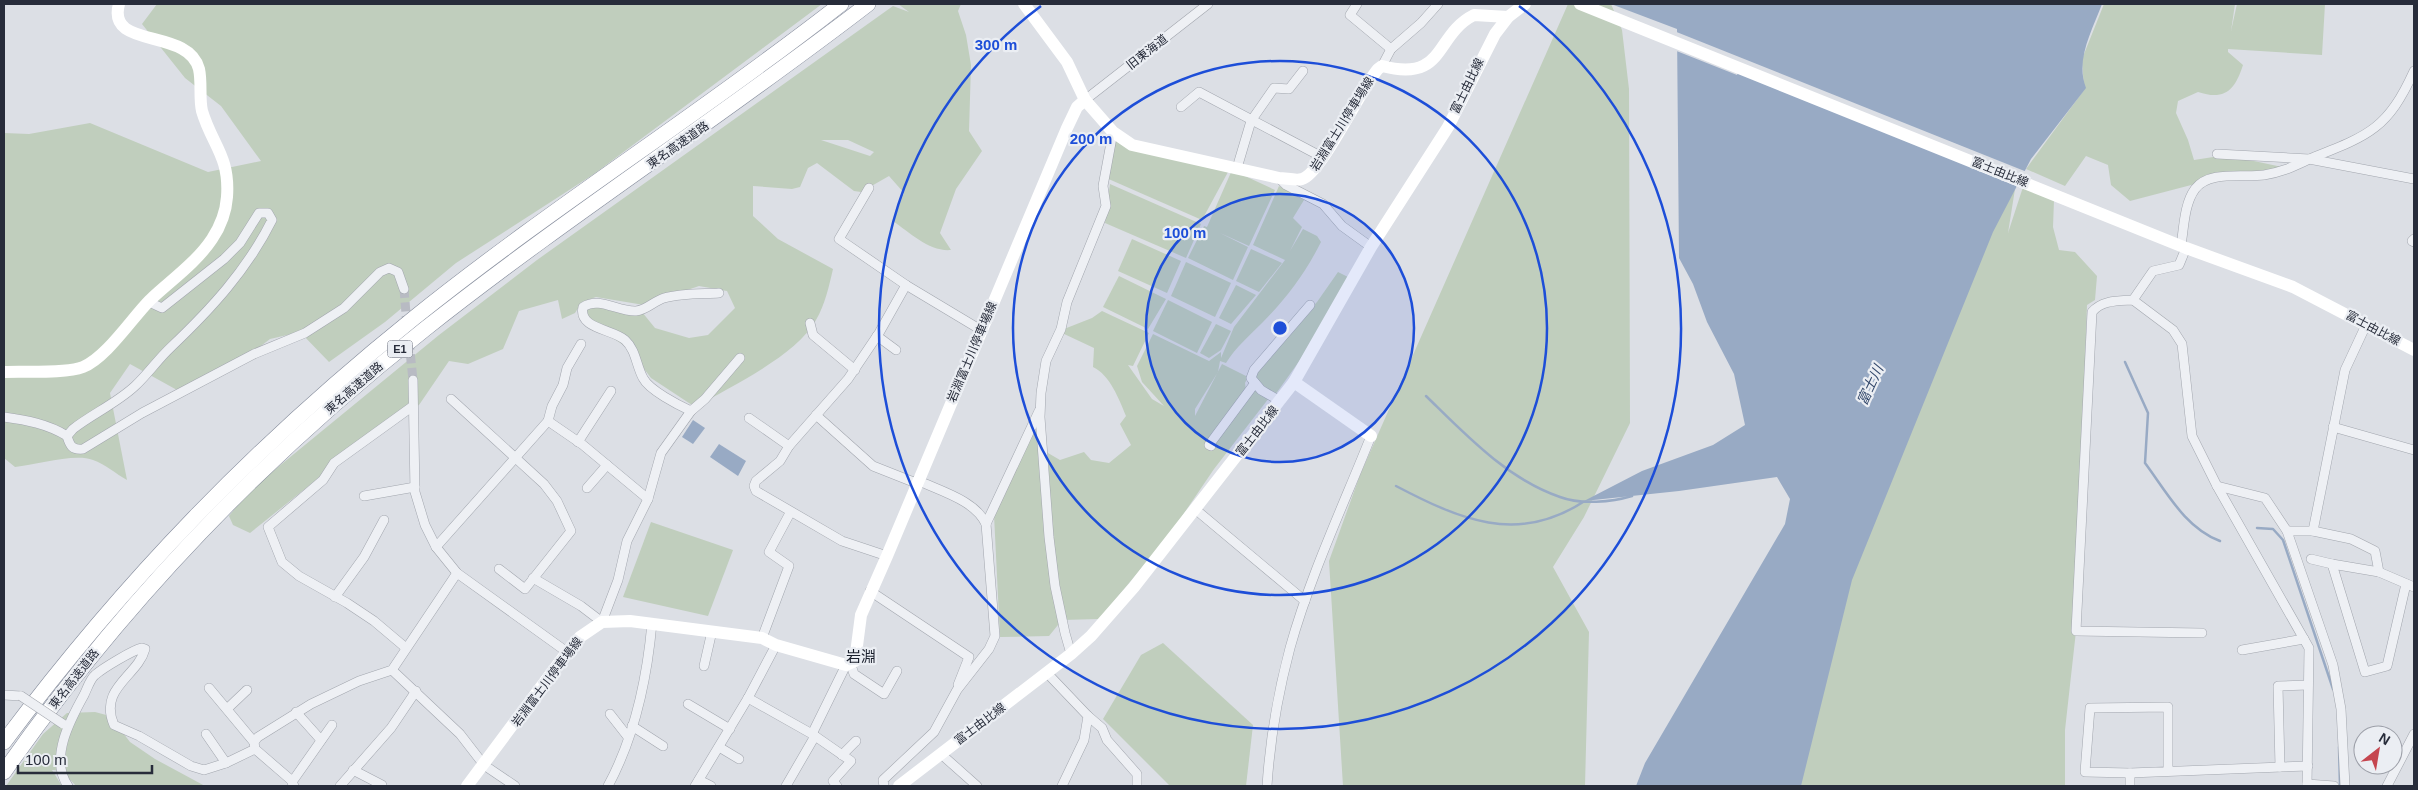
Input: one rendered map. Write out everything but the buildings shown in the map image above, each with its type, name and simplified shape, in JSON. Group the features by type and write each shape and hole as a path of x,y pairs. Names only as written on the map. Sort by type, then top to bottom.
{"highway":[{"name":"東名高速道路","path":"4,742 71,655 154,558 241,468 289,423 408,323 477,270 733,86 841,4"},
{"name":"東名高速道路","path":"4,772 73,679 152,586 260,473 301,435 374,371 486,282 750,93 868,4"}],"main road":[{"path":"4,372 82,367 95,359 213,239 225,210 227,176 224,158 202,108 199,69 193,56 179,46 131,33 121,26 116,13 119,4"},
{"path":"1024,4 1067,62 1085,100"},
{"name":"富士由比線","path":"900,786 1071,654 1091,636 1134,587 1294,382 1371,247 1448,127 1486,48 1508,17 1525,4"},
{"name":"富士由比線","path":"1580,4 2184,246 2293,287 2414,350"},
{"name":"岩淵富士川停車場線","path":"849,665 855,661 857,656 861,615 870,591 887,556 981,330 1077,107 1085,100 1113,132 1137,147 1280,178 1301,180 1310,175 1374,73 1382,66 1405,70 1432,62 1461,24 1474,15 1508,17"},
{"path":"1294,382 1372,436"},
{"path":"602,622 630,621 652,623 762,638 776,645 849,665"},
{"name":"岩淵富士川停車場線","path":"467,786 580,637 602,622"}],"street":[{"name":"旧東海道","path":"1085,100 1208,4"},
{"path":"1357,4 1350,15 1391,49"},
{"path":"1382,66 1391,49 1421,23 1438,4"},
{"path":"1237,168 1251,121 1274,88 1289,90 1303,71"},
{"path":"2133,300 2153,271 2179,265 2184,246 2189,201 2195,188 2213,178 2263,175 2294,168 2309,159 2359,140 2384,122 2405,92 2414,71"},
{"path":"1181,107 1199,92 1322,157"},
{"path":"1071,654 1062,620 1051,547 1040,407 1046,361 1061,329 1067,302 1106,206 1103,186 1113,132"},
{"path":"2217,154 2309,159 2414,179"},
{"path":"1280,178 1286,185 1323,204 1342,226 1371,247"},
{"path":"868,188 839,239 906,285 981,330"},
{"path":"67,436 94,413 135,386 170,347 185,336 244,269 261,243 272,220 271,216 268,213 259,213 240,243 224,259 162,308 149,302"},
{"path":"4,417 27,420 48,427 67,436 70,446 76,449 83,449 142,413 254,354 305,332 344,308 380,272 389,268 398,272 404,288"},
{"path":"887,556 866,547 847,544 756,492 754,486 756,481 780,461 789,446 854,370 877,336 906,285"},
{"path":"690,411 650,386 644,380 633,350 626,340 617,334 594,326 586,321 582,312 583,307 594,302 636,311 650,307 662,299 673,296 719,293"},
{"path":"2202,633 2076,631 2092,312 2098,305 2106,302 2133,300 2173,330 2182,344 2192,436 2217,486 2309,648 2307,785 2334,786"},
{"path":"1280,401 1261,390 1251,378 1254,370 1310,305"},
{"path":"810,323 814,335 854,370"},
{"path":"2313,531 2345,370 2366,325"},
{"path":"877,336 896,350"},
{"path":"436,546 548,421 552,406 564,385 567,368 581,344"},
{"path":"533,578 581,606 602,622 618,580 627,541 648,499 662,453 690,411 705,399 740,358"},
{"path":"413,380 415,487 425,525 436,546 457,573 568,652"},
{"path":"1210,446 1255,383"},
{"path":"578,442 610,391"},
{"path":"451,399 544,484 557,501 571,531 525,589 499,569"},
{"path":"406,648 374,621 299,576 282,562 268,528 323,480 334,463 413,406"},
{"path":"986,524 1040,407"},
{"path":"816,416 873,466 917,482 966,504 978,512 986,524 995,636 989,650 957,690 934,732 883,780 884,786"},
{"path":"749,418 789,446"},
{"path":"548,421 578,442 648,499"},
{"path":"2333,427 2414,450"},
{"path":"1267,786 1269,756 1278,702 1291,646 1305,601 1372,436"},
{"path":"587,488 607,465"},
{"path":"2217,486 2265,498 2287,532 2333,665 2342,709 2345,786"},
{"path":"364,496 415,487"},
{"path":"1195,510 1305,601"},
{"path":"762,638 788,566 769,552 790,513"},
{"path":"335,596 364,557 384,520"},
{"path":"2287,532 2313,531 2351,539 2375,551 2378,556 2379,572"},
{"path":"2311,559 2379,572 2410,586 2387,666 2365,672 2332,564"},
{"path":"68,786 62,764 64,725 95,675 124,656 142,648 145,649 144,655 120,684 112,700 110,716 114,725 139,736 191,766 204,770 226,763 254,746 263,732 296,712 359,681 392,670 457,573"},
{"path":"870,591 969,657 958,682 957,690"},
{"path":"608,786 632,726 646,678 652,623"},
{"path":"704,666 712,631"},
{"path":"2242,650 2304,639"},
{"path":"711,786 697,783 748,698 776,645"},
{"path":"849,665 854,674 884,694 897,672"},
{"path":"786,786 849,665"},
{"path":"392,670 460,734 484,765 514,786"},
{"path":"1047,673 1102,728 1107,740 1136,774 1138,786"},
{"path":"2280,767 2278,686 2308,685"},
{"path":"210,688 228,708 254,746 293,784 332,725"},
{"path":"228,708 248,690"},
{"path":"340,786 391,728 416,691"},
{"path":"4,694 21,696 64,725"},
{"path":"748,698 813,735 851,761 833,781 837,786"},
{"path":"688,704 730,729"},
{"path":"2168,770 2168,707 2090,708 2085,772 2130,773 2168,770 2308,766"},
{"path":"296,712 321,740"},
{"path":"610,714 628,737"},
{"path":"1062,786 1084,740 1088,716"},
{"path":"632,726 663,746"},
{"path":"206,734 226,763"},
{"path":"2386,786 2413,739"},
{"path":"842,755 856,741"},
{"path":"719,746 739,758"},
{"path":"941,754 977,786"},
{"path":"353,770 382,785"},
{"path":"2130,773 2130,786"}],"green space":[{"path":"157,4 822,4 594,174 456,263 385,322 329,362 300,332 270,339 248,356 177,390 130,364 110,393 127,480 102,464 85,458 15,467 4,458 4,133 29,134 90,123 208,172 261,161 221,106 185,78 142,24"},
{"path":"898,4 961,4 958,11 966,35 971,65 969,131 982,151 956,189 940,233 951,250 943,250 928,245 893,221 904,193 889,176 861,192 854,191 817,163 808,168 800,187 792,189 753,186 753,216 778,239 833,269 824,302 816,320 794,346 761,370 695,407 651,378 628,348 579,316 588,303 642,312 655,328 689,338 708,335 735,308 727,291 699,286 644,305 596,297 582,302 575,313 562,319 558,300 519,311 503,349 468,364 449,361 419,405 373,429 321,476 250,533 233,525 229,516 250,490 439,335 537,260 893,6 909,12","holes":["821,140 848,140 874,152 870,156"]},
{"path":"1568,4 1611,4 1622,30 1629,89 1630,423 1584,517 1553,567 1589,632 1585,786 1343,786 1329,561 1360,475"},
{"path":"2104,4 2235,4 2231,31 2237,4 2325,4 2322,55 2228,49 2228,52 2243,65 2232,87 2222,94 2215,95 2198,92 2178,101 2176,113 2188,140 2194,160 2226,155 2282,167 2195,184 2130,201 2111,185 2108,165 2086,156 2065,186 2026,169 2084,90 2082,59"},
{"path":"1115,138 1228,172 1202,220 1104,177"},
{"path":"1232,170 1275,190 1249,246 1220,233 1248,247 1233,280 1188,258 1204,226 1207,227"},
{"path":"1110,184 1201,224 1186,258 1105,223"},
{"path":"1279,186 1304,200 1293,218 1302,227 1290,251 1303,229 1317,236 1321,242 1309,264 1287,295 1238,347 1226,363 1220,361 1218,372 1222,364 1248,377 1245,383 1246,391 1252,388 1253,371 1317,302 1338,272 1350,278 1300,360 1275,395 1264,386 1260,393 1269,398 1214,469 1170,534 1099,619 1062,620 1049,636 1000,637 994,515 1032,425 1048,453 1060,460 1084,452 1091,460 1109,463 1131,445 1120,424 1126,416 1117,395 1104,376 1093,367 1094,348 1062,333 1064,329 1092,318 1102,311 1149,333 1133,366 1128,365 1152,399 1164,406 1142,382 1137,366 1153,334 1209,361 1221,352 1221,358 1234,327 1285,260 1253,245","holes":["1217,374 1195,416 1195,409"]},
{"path":"2023,187 2054,200 2053,227 2059,250 2075,252 2097,276 2095,300 2087,305 2076,631 2065,730 2065,786 1792,786 1822,674 1918,366 2015,189 2008,233"},
{"path":"1132,239 1181,261 1167,293 1118,271"},
{"path":"1251,249 1282,263 1259,292 1236,281"},
{"path":"1186,262 1231,283 1215,317 1171,296"},
{"path":"1119,276 1166,299 1148,329 1103,307"},
{"path":"1236,285 1256,295 1231,324 1219,318"},
{"path":"1168,300 1212,322 1197,353 1153,331"},
{"path":"1216,324 1231,331 1221,350 1209,358 1200,353"},
{"path":"651,522 733,550 708,616 623,597"},
{"path":"1163,643 1253,725 1246,786 1170,786 1103,719 1141,655"},
{"path":"95,712 110,716 130,742 155,759 205,786 76,786 62,771 52,770 62,786 6,786 43,734 67,713"}],"water":[{"name":"富士川","path":"1611,4 2102,4 2084,56 2082,67 2086,88 2031,159 1993,232 1852,580 1801,786 1636,786 1645,763 1785,524 1790,499 1777,477 1679,491 1584,501 1642,471 1713,445 1745,425 1734,374 1707,322 1693,284 1679,258 1677,29"},
{"path":"693,420 705,428 693,444 682,437"},
{"path":"719,444 746,461 738,476 710,457"}],"pier":[{"path":"1674,31 2027,172 2019,186 1738,73 1737,75 1674,50"}],"waterway":[{"path":"2125,362 2148,413 2145,463 2186,518 2196,527 2220,541"},
{"path":"1426,396 1488,454 1522,479 1541,489 1568,500 1587,502 1615,500 1632,496"},
{"path":"1396,486 1419,498 1465,517 1511,525 1535,522 1559,515 1583,502"},
{"path":"2257,528 2273,529 2283,540 2333,689"},
{"path":"2339,747 2340,786"}],"tunnel":[{"path":"404,289 407,326"},
{"path":"409,341 413,380"}],"district":[{"name":"岩淵","path":"861,657"}]}
